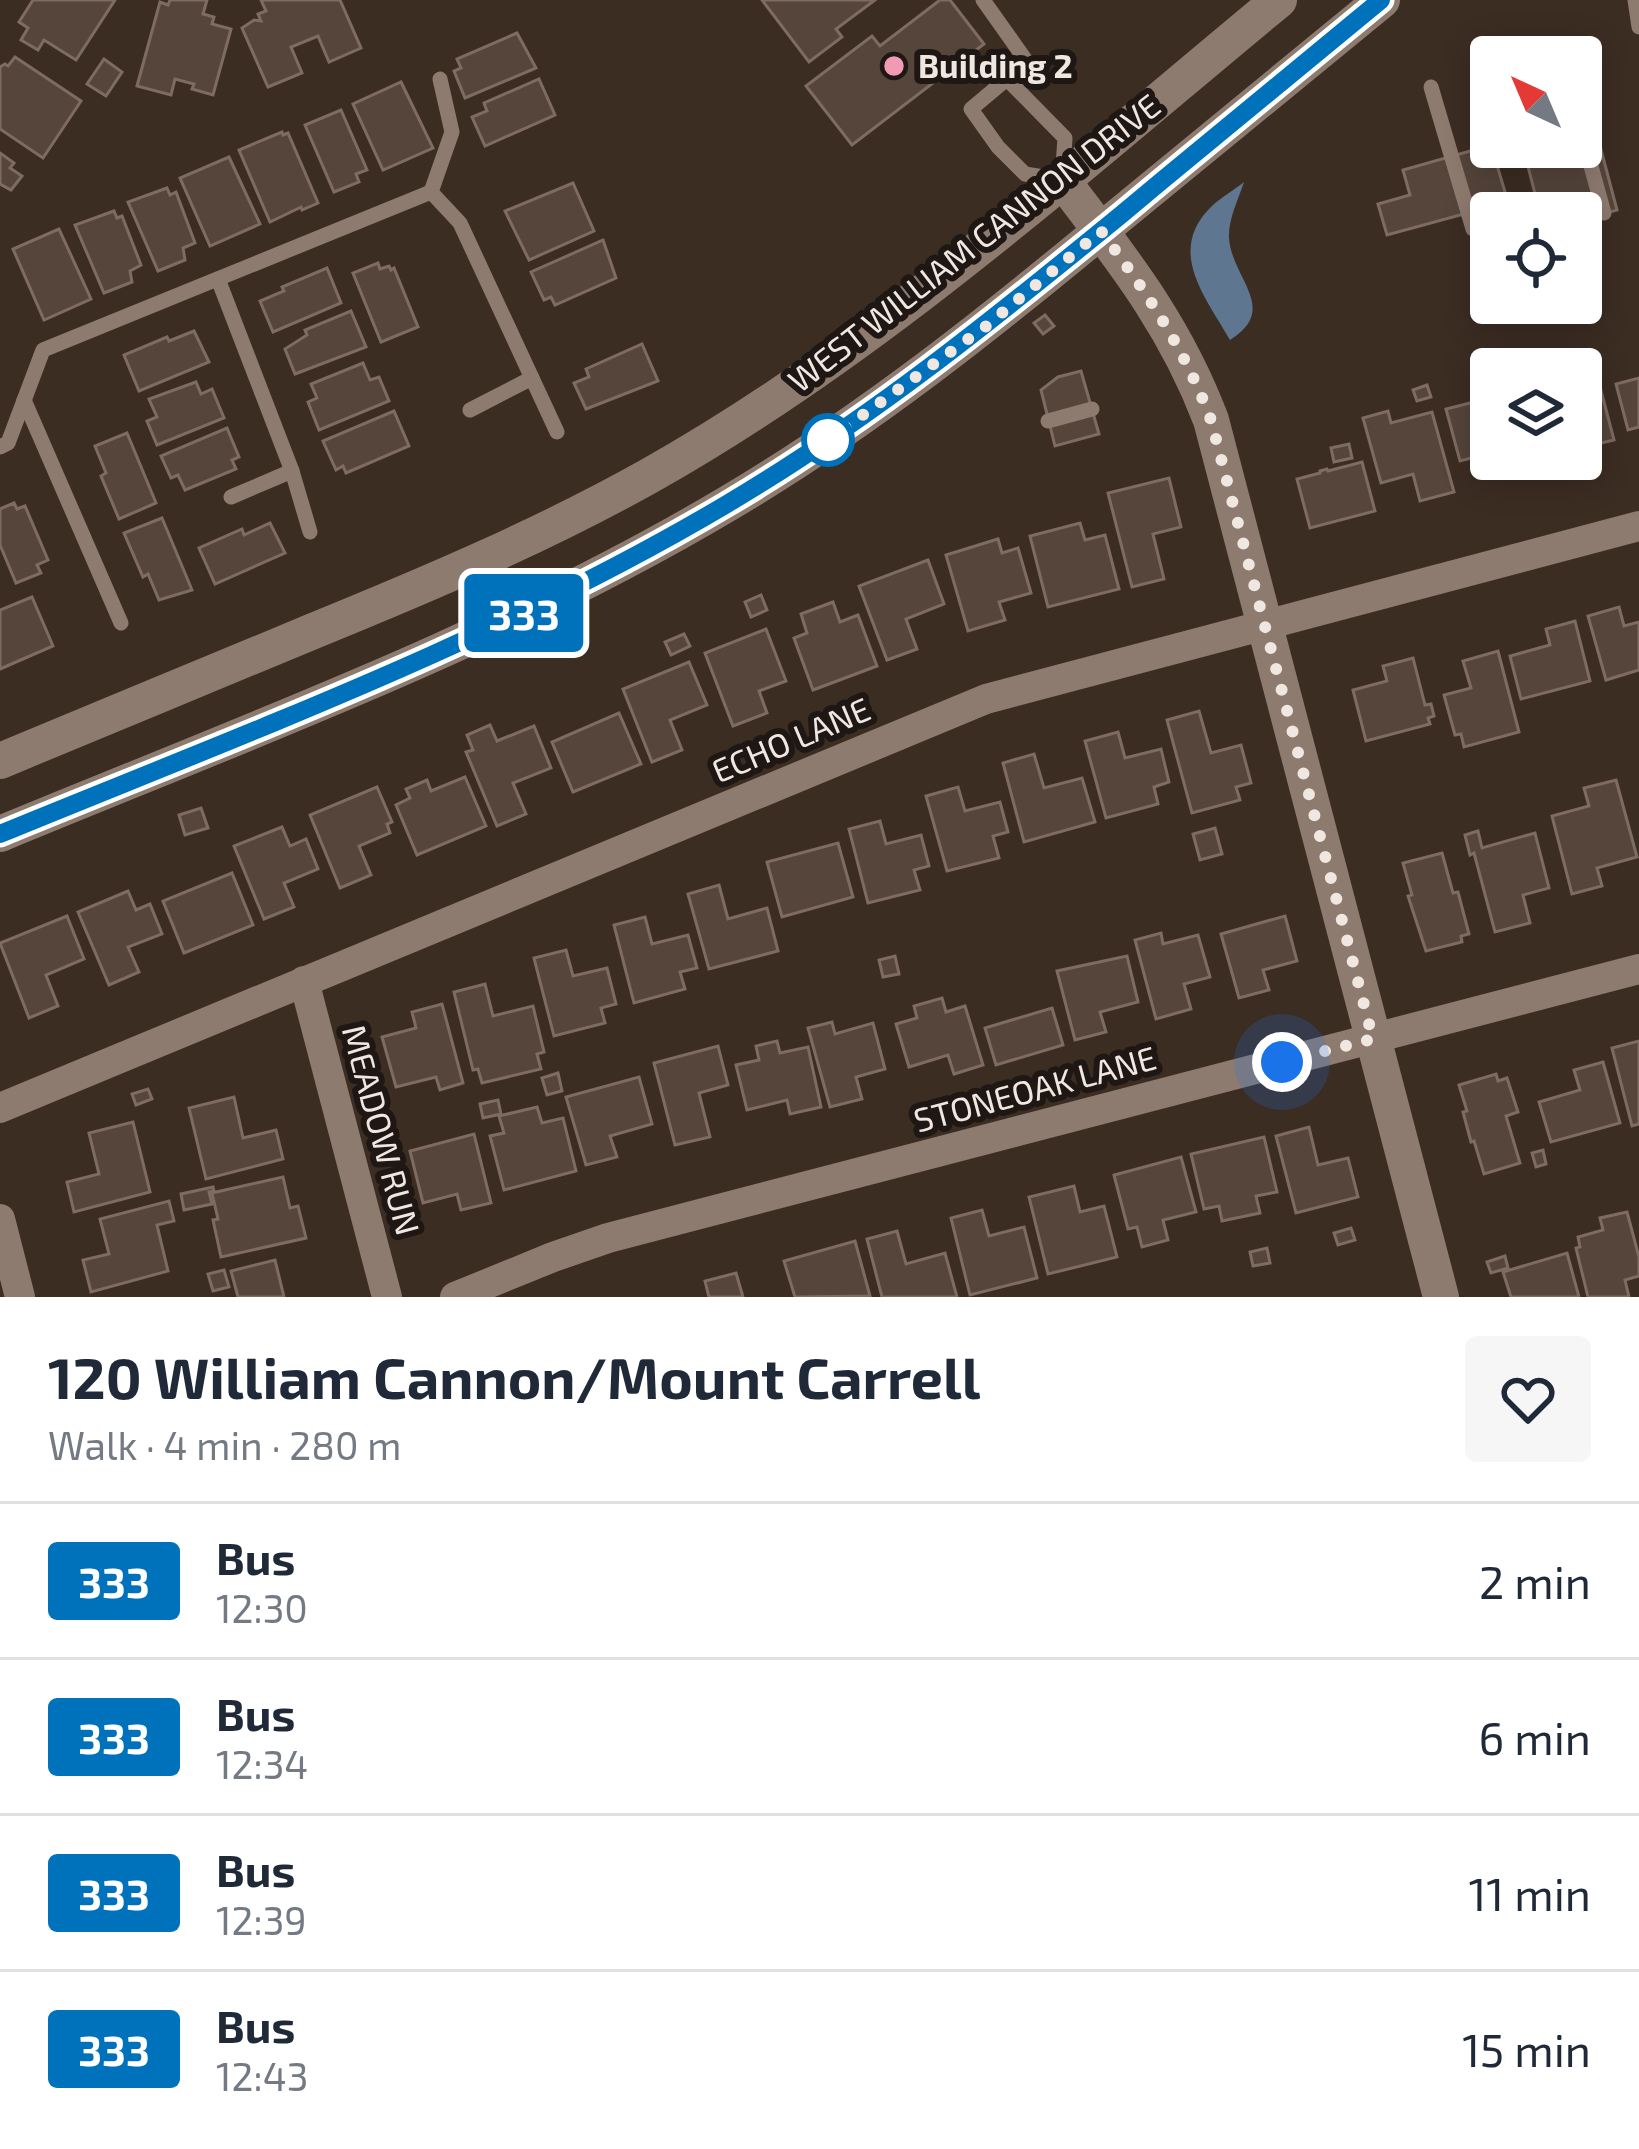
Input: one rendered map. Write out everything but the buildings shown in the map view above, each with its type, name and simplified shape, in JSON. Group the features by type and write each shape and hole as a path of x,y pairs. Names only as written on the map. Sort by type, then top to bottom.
{"main road":[{"name":"WEST WILLIAM CANNON DRIVE","path":"0,761 473,565 650,476 752,414 923,291 1279,0"},
{"name":"WEST WILLIAM CANNON DRIVE","path":"0,834 441,651 585,583 730,502 874,410 985,327 1382,0"},
{"path":"1062,180 1169,328 1211,420 1441,1297"}],"street":[{"name":"ECHO LANE","path":"0,1108 968,706 1639,526"},
{"name":"STONEOAK LANE","path":"454,1297 608,1238 1639,969"},
{"name":"MEADOW RUN","path":"304,982 387,1297"},
{"path":"0,1219 20,1297"}],"lane":[{"path":"983,0 1028,62 1006,78 971,109 998,148 1024,174 1062,180 1065,138 1006,78"},
{"path":"1635,0 1639,27"},
{"path":"0,447 8,443 43,350 431,193 452,132 440,79"},
{"path":"1431,87 1470,220"},
{"path":"1591,168 1604,214"},
{"path":"431,193 460,223 557,432"},
{"path":"218,279 292,471 310,532"},
{"path":"470,410 532,378"},
{"path":"24,400 121,622"},
{"path":"1048,421 1092,410"},
{"path":"231,497 292,471"}],"water":[{"path":"1244,182 1229,238 1249,293 1251,317 1230,340 1194,273 1192,239 1213,205"}],"bus line":[{"name":"333","path":"0,834 473,637 585,583 730,502 932,368 1381,0"}],"place":[{"name":"Building 2","path":"894,66"}],"route":[{"path":"828,440 985,327 1101,231 1142,286 1196,379 1211,420 1373,1039 1282,1062"}]}
